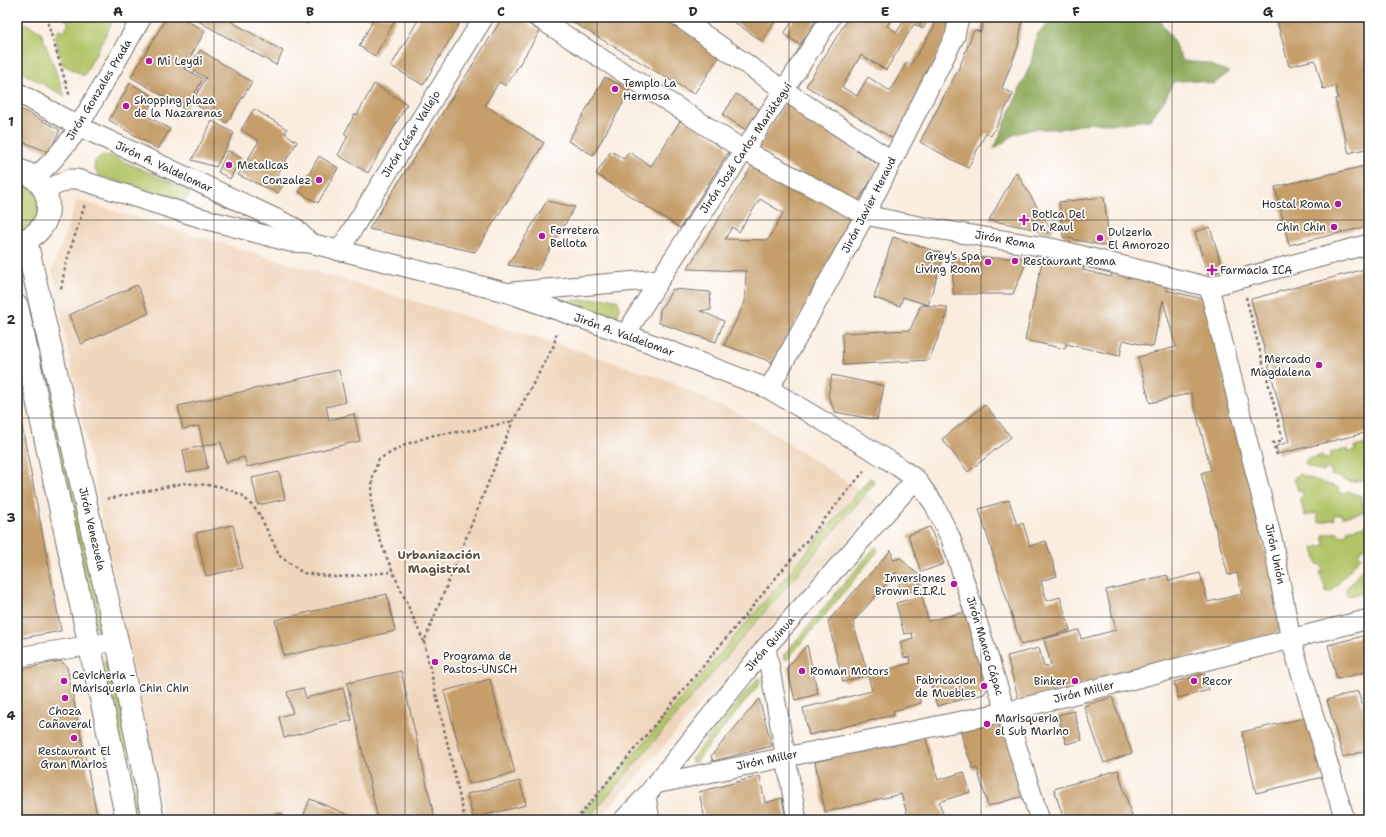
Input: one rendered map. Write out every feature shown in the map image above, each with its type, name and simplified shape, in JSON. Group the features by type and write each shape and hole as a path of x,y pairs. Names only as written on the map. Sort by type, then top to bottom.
{"street":[{"name":"Jirón Gonzales Prada","path":"26,175 53,160 73,136 142,17"},
{"name":"Jirón César Vallejo","path":"339,250 484,17"},
{"name":"Jirón Roma","path":"537,17 745,151 866,215 924,227 1051,248 1209,287 1369,244"},
{"path":"679,17 785,91 892,161"},
{"name":"Jirón José Carlos Mariátegui","path":"626,334 660,279 785,91 831,17"},
{"name":"Jirón Javier Heraud","path":"769,389 866,215 955,36 959,17"},
{"name":"Jirón A. Valdelomar","path":"17,92 78,126 294,227 310,243"},
{"name":"Jirón A. Valdelomar","path":"26,175 77,179 201,218 290,242 310,243 505,292 561,313 626,334 769,389 890,461 916,479"},
{"path":"22,241 42,228 47,216 48,203 26,175"},
{"name":"Jirón Venezuela","path":"22,241 117,641 153,820"},
{"path":"505,292 660,279"},
{"name":"Jirón Unión","path":"1209,287 1273,543 1291,640 1345,820"},
{"path":"17,306 127,820"},
{"name":"Jirón Quinua","path":"623,820 650,790 766,647 916,479"},
{"name":"Jirón Manco Cápac","path":"916,479 934,504 951,539 1040,820"},
{"name":"Jirón Miller","path":"650,790 786,756 1005,712 1369,619"},
{"path":"17,657 117,641"},
{"path":"766,647 797,820"},
{"path":"650,790 650,820"}],"path":[{"path":"46,17 71,100"},
{"path":"60,293 66,263 86,201"},
{"path":"1246,296 1283,440 1273,443 1277,455"},
{"path":"424,642 513,421 554,345 561,313"},
{"path":"465,820 424,642 392,572 376,528 371,501 373,475 379,459 407,444 434,435 474,430 513,421"},
{"path":"576,820 866,468 862,466"},
{"path":"104,499 184,483 219,486 242,495 258,512 280,556 304,573 336,577 392,572"}],"shaded area":[{"name":"Programa de Pastos-UNSCH","path":"77,200 570,348 667,380 764,427 880,504 598,820 163,820 52,271"}],"green space":[{"path":"65,17 115,17 84,76 62,64 55,37 59,29 64,32 69,22 64,19"},
{"path":"1056,17 1157,17 1171,37 1183,61 1206,63 1229,72 1214,84 1193,80 1173,82 1165,99 1150,120 1114,124 1092,123 1058,129 1034,129 1015,134 994,149 1031,63 1037,34"},
{"path":"25,23 41,32 65,96 17,70 17,27 22,29"},
{"path":"103,155 111,156 189,190 189,197 184,201 100,176 95,170 94,164 97,159"},
{"path":"17,173 25,175 45,209 17,241"},
{"path":"610,298 618,301 619,305 618,317 613,321 562,301"},
{"path":"29,305 105,632 104,635 98,636 26,306"},
{"path":"1369,443 1369,478 1352,482 1331,475 1332,471 1325,468 1323,472 1307,466 1305,463 1307,459 1322,455 1323,459 1330,457 1330,453 1348,449 1349,452 1356,450 1355,447"},
{"path":"1299,474 1339,488 1338,492 1345,494 1347,491 1361,496 1365,512 1343,517 1342,514 1334,515 1335,519 1319,523 1317,513 1305,516 1300,499 1303,498 1302,490 1298,491 1294,478"},
{"path":"870,478 873,480 874,484 587,820 578,820"},
{"path":"1369,525 1369,546 1366,550 1363,547 1358,553 1361,556 1332,591 1326,592 1320,572 1323,571 1321,564 1317,564 1313,548 1325,545 1323,535 1338,532 1340,536 1347,534 1347,530"},
{"path":"875,547 878,551 788,659 784,659 783,656"},
{"path":"1369,561 1369,587 1362,590 1363,593 1348,596 1346,589"},
{"path":"107,659 111,660 143,820 132,820 104,661"},
{"path":"760,678 762,681 696,762 692,762 691,759 757,679"}],"building":[{"path":"167,17 180,17 205,31 184,68 203,79 185,109 131,77"},
{"path":"191,17 223,17 283,51 276,65"},
{"path":"295,17 312,17 307,24"},
{"path":"367,17 397,17 375,56 359,46 373,21"},
{"path":"420,17 463,17 423,85 391,66"},
{"path":"503,17 517,17 540,31 506,86 499,82 485,105 544,143 475,252 369,229"},
{"path":"564,17 666,17 720,56 694,94"},
{"path":"727,17 778,17 762,41"},
{"path":"795,17 818,17 800,45 784,34"},
{"path":"849,17 892,17 887,26 897,32 906,17 930,17 923,29 914,24 886,70 861,55 842,87 857,96 868,77 890,91 907,62 910,66 934,27 937,17 955,17 897,141 806,86"},
{"path":"984,17 1023,17 1018,46 1002,88 1013,94 991,136 986,133 968,168 920,142 960,66 974,30 981,32"},
{"path":"1276,17 1369,17 1369,148 1349,153 1335,99 1338,98 1336,86 1323,89 1315,60 1289,66"},
{"path":"200,50 252,82 227,123 192,102 206,78 189,68"},
{"path":"605,77 630,91 593,155 568,141"},
{"path":"130,83 155,97 145,115 170,129 158,149 109,120"},
{"path":"374,84 407,104 368,173 338,155 348,136 344,134 355,114 357,115"},
{"path":"736,94 759,109 746,130 723,115"},
{"path":"785,102 880,166 855,206 758,147"},
{"path":"17,107 60,130 49,152 17,140"},
{"path":"254,109 287,129 285,133 297,142 274,180 285,183 278,193 238,175 259,141 241,130"},
{"path":"682,118 726,145 728,153 680,228 596,174 611,151 624,159 629,152 651,166"},
{"path":"212,121 234,133 216,167 192,160"},
{"name":"Metalicas","path":"228,151 241,158 230,179 218,172"},
{"name":"Conzalez","path":"319,156 338,168 318,203 299,192"},
{"path":"757,158 852,218 852,229 772,362 724,345 745,302 746,271 687,269","holes":["760,199 783,213 768,240 725,239 732,227 739,232"]},
{"name":"Hostal Roma","path":"1369,165 1369,226 1289,245 1275,187"},
{"path":"1016,172 1053,233 989,220"},
{"path":"1104,197 1110,247 1063,237 1059,202"},
{"name":"Ferretera Bellota","path":"547,201 575,207 538,270 508,265"},
{"path":"1210,227 1223,270 1208,275 1195,232"},
{"path":"893,237 944,254 928,305 903,297 900,306 874,298"},
{"path":"1043,257 1084,267 1083,270 1111,277 1112,273 1167,285 1166,290 1203,299 1265,534 1261,535 1286,630 1019,701 1007,656 1039,648 1044,667 1051,665 1044,639 1079,630 1081,639 1116,630 1106,590 1167,575 1169,581 1200,573 1208,602 1242,594 1237,573 1228,575 1201,473 1211,470 1191,393 1150,403 1138,357 1176,347 1163,300 1153,347 1123,340 1120,356 1066,344 1065,349 1025,340"},
{"path":"952,258 1028,258 1013,294 953,294"},
{"name":"Mercado Magdalena","path":"1369,268 1369,432 1278,454 1276,446 1289,442 1251,299"},
{"path":"137,285 149,313 81,344 69,315"},
{"path":"673,289 710,292 711,310 700,311 724,321 716,342 659,323 660,310"},
{"path":"921,305 947,307 947,315 929,360 843,365 842,333 910,330"},
{"path":"339,370 346,402 326,407 329,420 354,414 360,441 247,467 244,457 226,462 221,442 203,446 199,426 183,429 178,406"},
{"path":"832,375 884,386 877,420 835,412 828,396"},
{"path":"17,400 61,631 17,639"},
{"path":"985,405 1011,437 968,472 942,439"},
{"path":"203,446 208,468 187,472 183,450"},
{"path":"279,472 285,499 258,505 252,478"},
{"path":"1009,500 1017,525 1023,523 1030,546 1046,541 1057,576 1041,581 1047,601 1060,597 1070,630 1021,645 979,509"},
{"path":"233,525 242,568 206,576 196,533"},
{"path":"930,527 944,564 921,572 908,535"},
{"path":"891,550 893,560 901,558 918,574 922,589 902,594 896,572 853,622 868,675 843,682 828,621"},
{"path":"387,594 395,631 284,656 275,620"},
{"path":"922,596 928,621 969,611 990,685 984,694 937,706 929,678 916,681 921,703 893,711 894,715 809,735 803,708 872,691 868,675 911,663 909,657 904,658 900,642 913,638 912,633 904,634 896,603"},
{"path":"1363,636 1369,660 1369,671 1337,679 1328,645"},
{"path":"807,645 818,694 795,700 787,668"},
{"path":"61,661 67,667 98,820 17,820 17,775 19,774 17,766 17,670"},
{"path":"401,671 435,820 378,820 347,683"},
{"path":"1204,674 1209,690 1178,698 1174,682"},
{"path":"490,679 515,773 469,784 444,691"},
{"path":"303,688 306,698 343,688 352,720 284,738 279,717 293,713 287,692"},
{"path":"1358,691 1369,729 1369,750 1343,757 1327,700"},
{"path":"1112,697 1132,753 1104,763 1084,706"},
{"path":"759,699 772,746 713,761 711,756"},
{"path":"1074,711 1082,740 1066,744 1058,715"},
{"path":"1309,717 1323,777 1256,793 1242,732"},
{"path":"992,720 1003,726 1024,796 988,806 977,768 973,769 959,727"},
{"path":"925,736 938,780 964,772 970,792 939,802 945,820 909,820 901,794 825,812 815,762"},
{"path":"1118,770 1133,820 1064,820 1054,789"},
{"path":"760,776 765,803 782,798 786,820 705,820 699,792"},
{"path":"520,781 526,805 473,818 467,794"},
{"path":"310,799 361,820 311,820 303,817"},
{"path":"282,813 283,820 264,820 263,816"},
{"path":"953,817 954,820 945,820"}],"place":[{"name":"Mi Leydi","path":"149,61"},
{"name":"Templo La Hermosa","path":"615,89"},
{"name":"Shopping plaza de la Nazarenas","path":"126,106"},
{"name":"Metalicas","path":"229,165"},
{"name":"Conzalez","path":"319,180"},
{"name":"Hostal Roma","path":"1338,204"},
{"name":"Botica Del Dr. Raul","path":"1024,220"},
{"name":"Chin Chin","path":"1334,227"},
{"name":"Ferretera Bellota","path":"542,236"},
{"name":"Dulzeria El Amorozo","path":"1100,238"},
{"name":"Restaurant Roma","path":"1015,261"},
{"name":"Grey's Spa Living Room","path":"988,262"},
{"name":"Farmacia ICA","path":"1212,270"},
{"name":"Mercado Magdalena","path":"1319,365"},
{"name":"Inversiones Brown E.I.R.L","path":"954,584"},
{"name":"Programa de Pastos-UNSCH","path":"435,662"},
{"name":"Roman Motors","path":"802,671"},
{"name":"Cevicheria - Marisqueria Chin Chin","path":"64,681"},
{"name":"Binker","path":"1075,681"},
{"name":"Recor","path":"1194,681"},
{"name":"Fabricacion de Muebles","path":"984,686"},
{"name":"Choza Cañaveral","path":"65,698"},
{"name":"Marisqueria el Sub Marino","path":"987,724"},
{"name":"Restaurant El Gran Marios","path":"74,738"}],"district":[{"name":"Urbanización Magistral","path":"439,562"}]}
